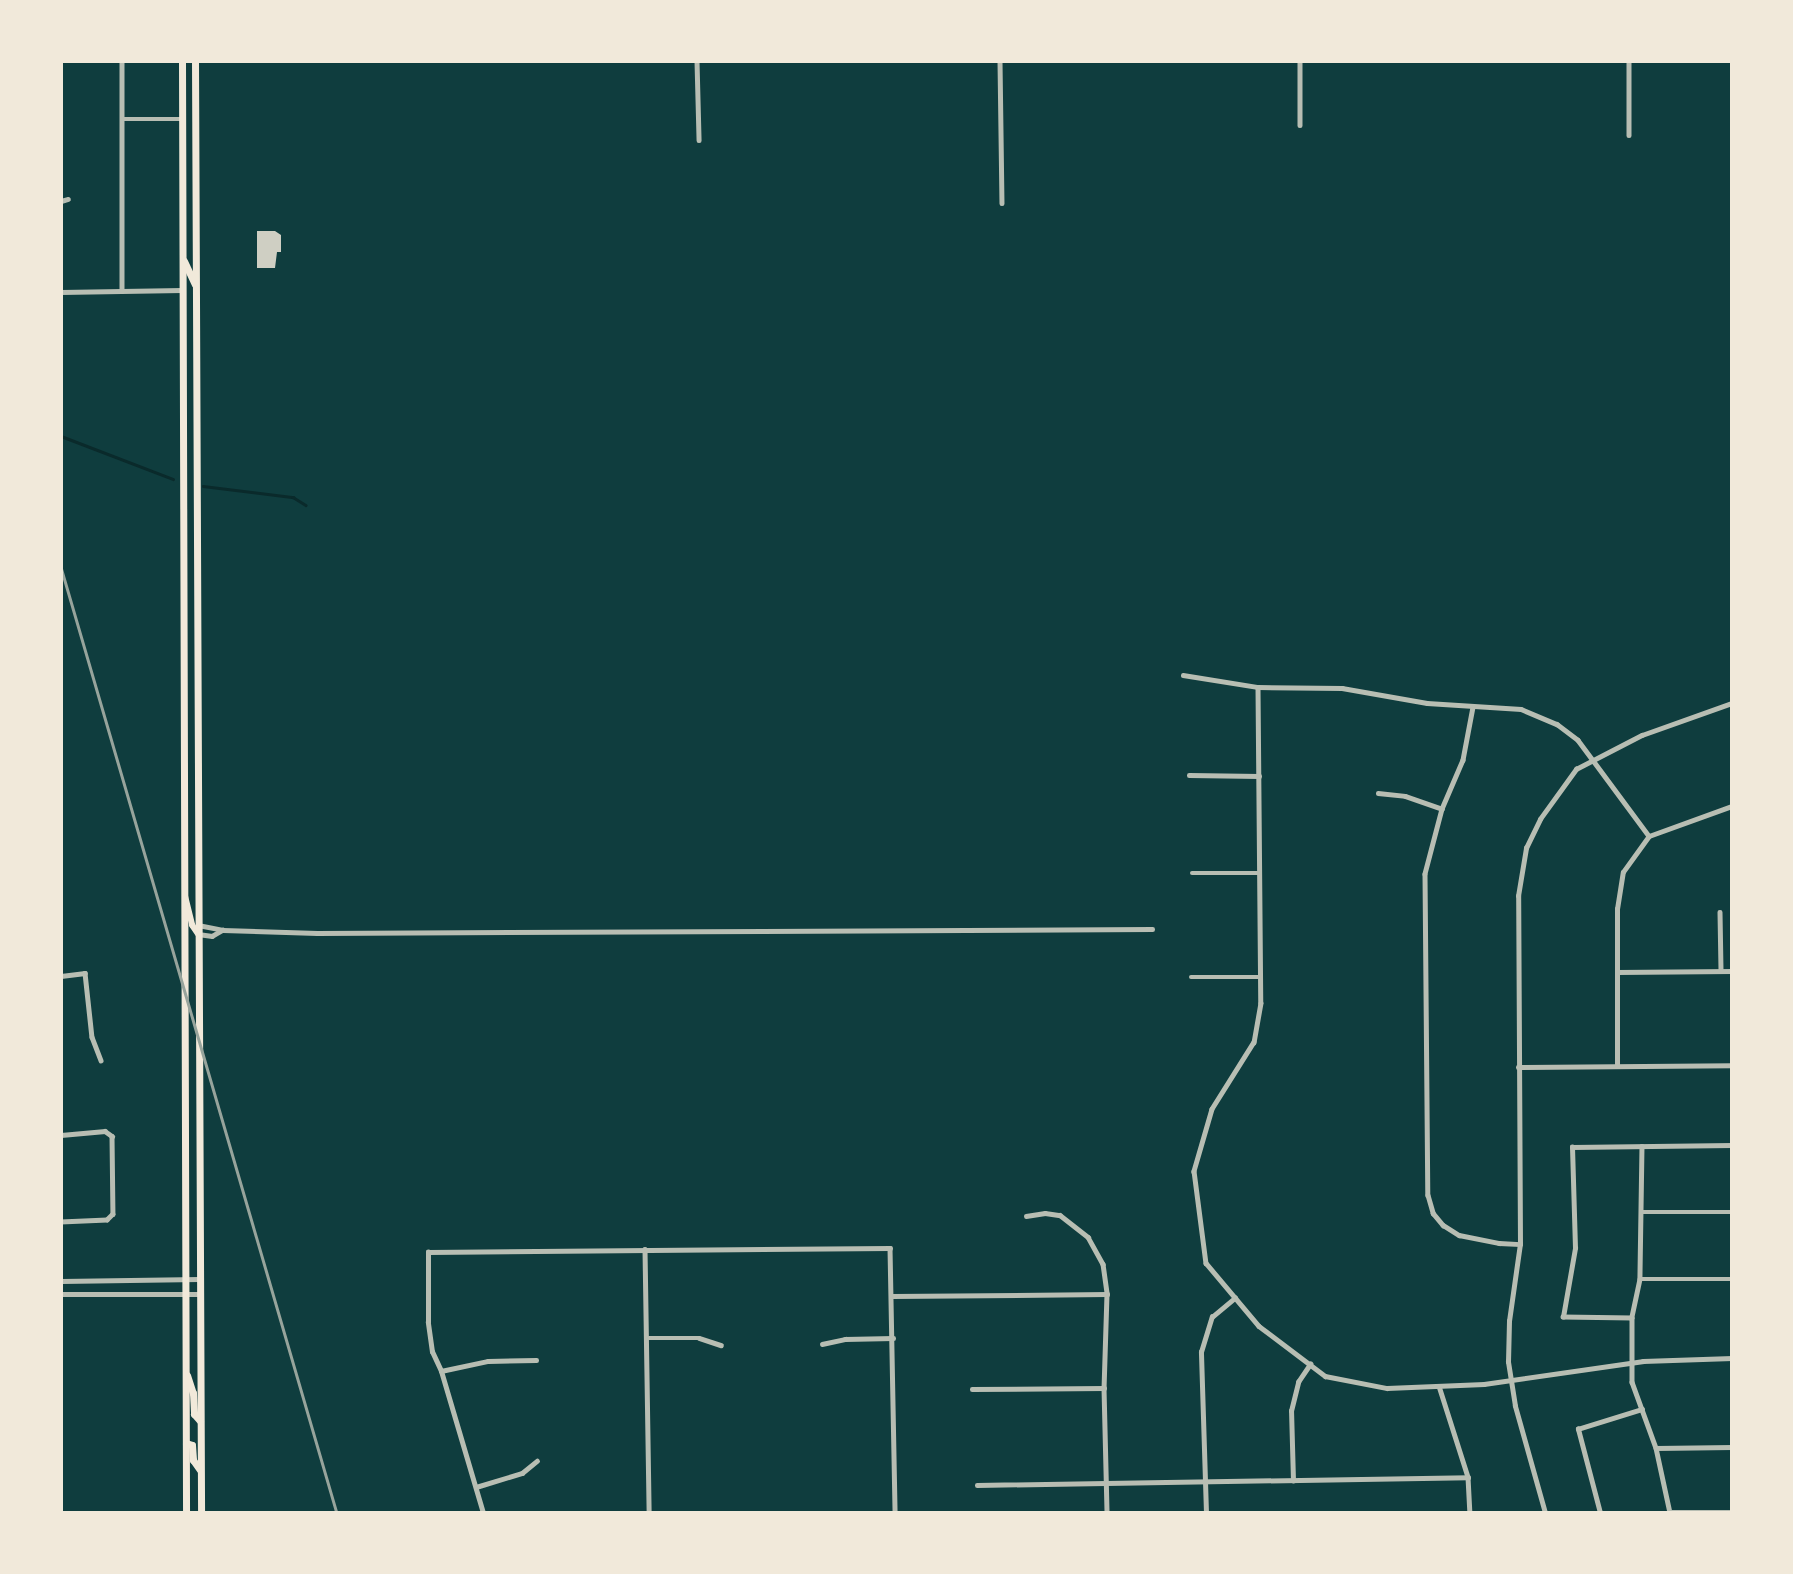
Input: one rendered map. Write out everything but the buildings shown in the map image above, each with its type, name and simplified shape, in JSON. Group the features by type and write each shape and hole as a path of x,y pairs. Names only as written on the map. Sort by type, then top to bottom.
{"main road":[{"path":"182,61 186,1513"},
{"path":"195,61 201,1513"},
{"path":"182,254 195,286"},
{"path":"183,891 192,925 198,930"},
{"path":"186,1371 193,1393 194,1414 200,1421"},
{"path":"186,1443 192,1445 193,1460 201,1471"}],"street":[{"path":"121,61 122,291"},
{"path":"697,61 699,140"},
{"path":"1000,61 1002,203"},
{"path":"1300,61 1300,125"},
{"path":"1629,61 1629,135"},
{"path":"122,119 182,119"},
{"path":"61,201 68,199"},
{"path":"61,292 182,290"},
{"path":"1183,675 1258,687 1342,688 1427,703 1521,709 1557,724 1578,740 1649,836"},
{"path":"1258,687 1261,1003 1254,1042 1212,1109 1195,1171 1206,1263 1259,1326 1325,1376 1387,1388 1509,1381 1632,1363 1732,1358"},
{"path":"1545,1513 1509,1381 1509,1321 1520,1244 1518,896 1526,848 1559,789 1576,769 1642,735 1732,703"},
{"path":"1473,707 1463,760 1442,809 1425,874 1428,1195 1433,1213 1443,1225 1459,1235 1520,1244"},
{"path":"1189,775 1259,776"},
{"path":"1378,793 1405,796 1442,809"},
{"path":"1617,1066 1618,886 1633,855 1649,836 1732,806"},
{"path":"1192,873 1260,873"},
{"path":"1720,912 1721,971"},
{"path":"198,930 330,933 1152,929"},
{"path":"198,930 212,936 223,930"},
{"path":"1617,972 1732,971"},
{"path":"61,976 85,973 92,1037 101,1060"},
{"path":"1191,977 1261,977"},
{"path":"1518,1067 1732,1065"},
{"path":"61,1135 105,1131 112,1136 113,1214 107,1220 61,1222"},
{"path":"1632,1318 1563,1317 1575,1248 1572,1146 1732,1145"},
{"path":"1642,1146 1640,1279 1632,1318 1632,1382 1656,1448 1670,1512 1732,1512"},
{"path":"1642,1212 1732,1212"},
{"path":"1026,1216 1045,1213 1060,1215 1088,1237 1103,1264 1107,1294 1104,1388 1107,1513"},
{"path":"483,1513 441,1371 432,1352 429,1335 428,1252 890,1248 895,1513"},
{"path":"645,1249 649,1338 649,1513"},
{"path":"61,1281 199,1279"},
{"path":"1640,1279 1732,1279"},
{"path":"61,1294 199,1294"},
{"path":"892,1296 1107,1294"},
{"path":"1206,1513 1201,1352 1212,1317 1236,1298"},
{"path":"649,1338 699,1338 721,1345"},
{"path":"822,1344 845,1339 892,1338"},
{"path":"441,1371 488,1361 536,1360"},
{"path":"1293,1481 1291,1410 1298,1382 1310,1364"},
{"path":"1439,1386 1468,1478 1470,1513"},
{"path":"972,1389 1104,1388"},
{"path":"1600,1513 1578,1429 1642,1409"},
{"path":"1656,1448 1732,1447"},
{"path":"476,1487 522,1474 537,1461"},
{"path":"977,1485 1468,1478"}],"waterway":[{"path":"61,436 173,479"},
{"path":"203,486 293,497 306,505"}],"railway":[{"path":"61,567 337,1513"}]}
